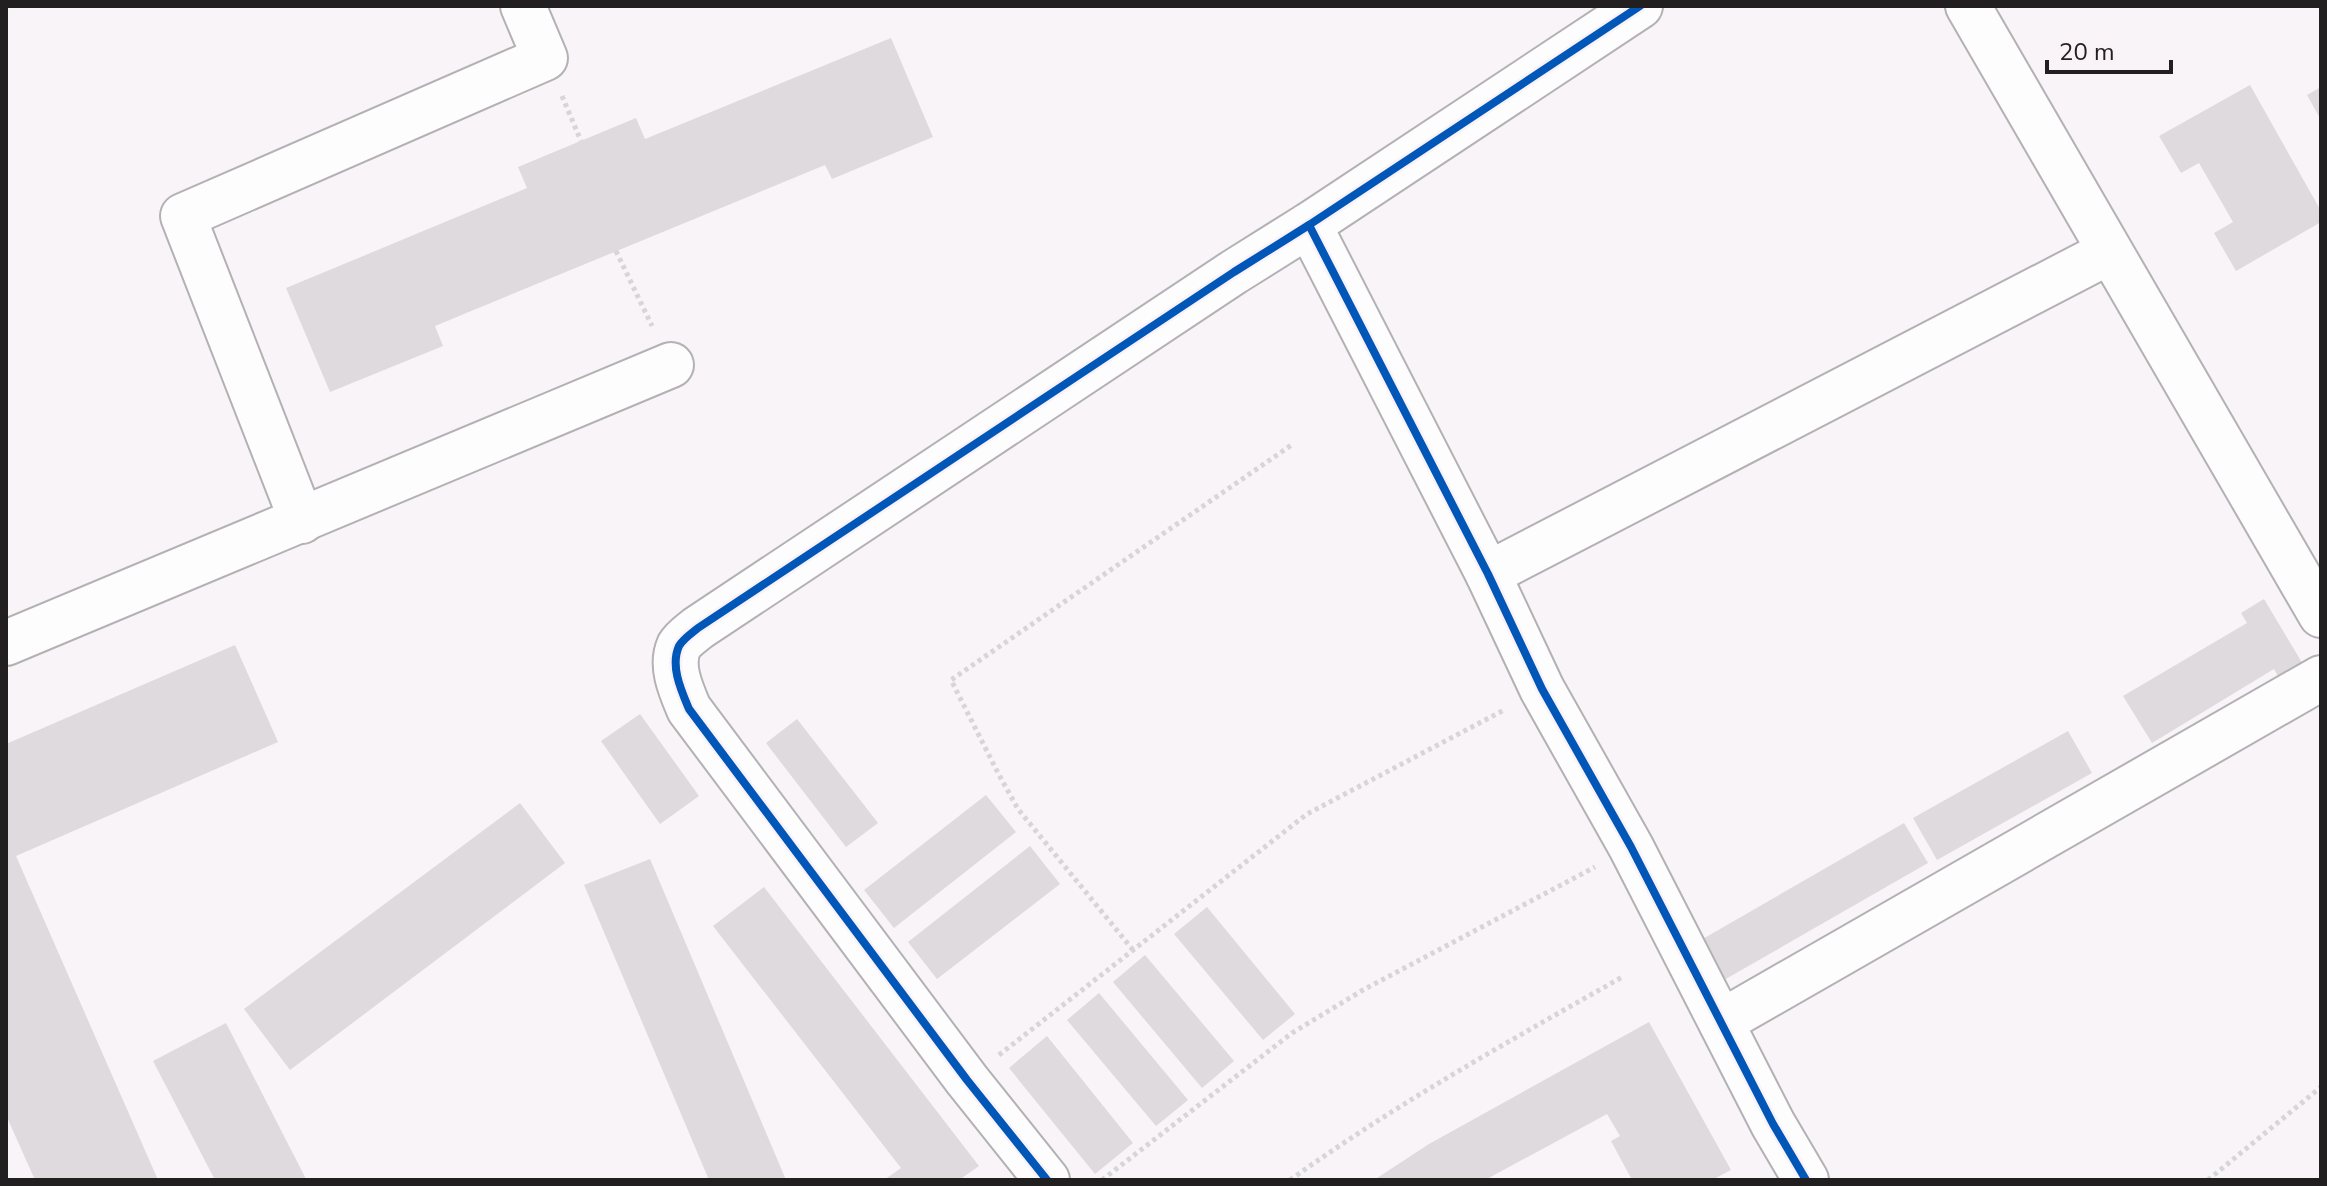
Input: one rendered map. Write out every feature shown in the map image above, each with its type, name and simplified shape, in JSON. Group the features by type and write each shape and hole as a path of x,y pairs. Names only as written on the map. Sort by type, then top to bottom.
{"street":[{"path":"302,521 183,216 545,58 523,6"},
{"path":"1047,1180 967,1080 689,709 677,674 680,643 698,628 1234,272 1640,6"},
{"path":"1968,6 2321,615"},
{"path":"1309,225 1488,574 1542,689 1631,847 1773,1124 1806,1180"},
{"path":"1488,574 2109,252"},
{"path":"6,643 671,365"},
{"path":"1721,1022 2321,678"}],"path":[{"path":"616,251 671,365"},
{"path":"1133,950 1018,809 951,680 1293,444"},
{"path":"967,1080 1307,814 1542,689"},
{"path":"1102,1180 1292,1033 1363,990 1631,847"},
{"path":"1290,1180 1485,1055 1624,976"},
{"path":"2208,1180 2321,1087"}],"building":[{"path":"891,38 933,137 832,179 825,165 435,326 443,346 330,392 286,288 527,188 518,167 636,118 645,139"},
{"path":"2250,85 2321,211 2321,222 2236,271 2214,233 2233,222 2199,163 2181,173 2159,136"},
{"path":"2321,87 2321,120 2307,95"},
{"path":"2264,599 2304,666 2280,680 2274,669 2152,743 2123,696 2247,623 2241,613"},
{"path":"235,645 278,742 16,856 158,1180 35,1180 6,1115 6,744"},
{"path":"640,714 699,796 660,824 601,741"},
{"path":"797,719 878,823 846,847 766,743"},
{"path":"2068,731 2092,773 1937,860 1913,818"},
{"path":"986,795 1016,832 894,928 864,890"},
{"path":"520,803 565,863 290,1070 244,1009"},
{"path":"1904,823 1928,863 1724,980 1701,940"},
{"path":"1030,846 1060,884 937,979 908,942"},
{"path":"650,859 786,1180 709,1180 584,885"},
{"path":"764,887 979,1166 959,1180 884,1180 901,1168 713,926"},
{"path":"1207,907 1295,1014 1263,1040 1174,934"},
{"path":"1145,955 1234,1061 1202,1088 1113,982"},
{"path":"1099,993 1188,1100 1156,1126 1067,1020"},
{"path":"1649,1022 1731,1170 1712,1180 1632,1180 1611,1141 1620,1136 1607,1114 1485,1180 1374,1180 1429,1144"},
{"path":"226,1023 306,1179 215,1180 153,1061"},
{"path":"1047,1036 1133,1143 1095,1174 1009,1068"}],"cycle path":[{"path":"1047,1180 967,1080 689,709 676,670 679,646 698,628 1640,6"},
{"path":"1309,225 1488,574 1542,689 1631,847 1773,1124 1806,1180"}]}
